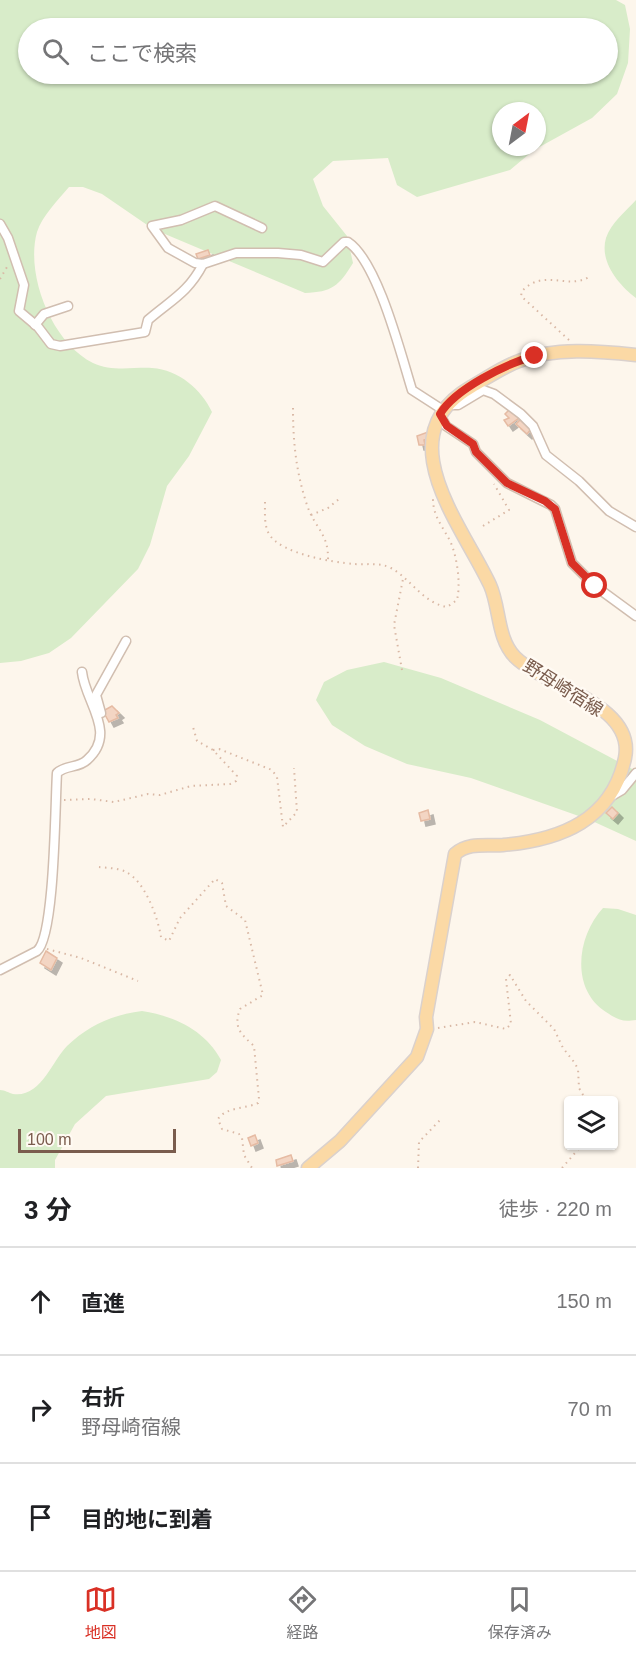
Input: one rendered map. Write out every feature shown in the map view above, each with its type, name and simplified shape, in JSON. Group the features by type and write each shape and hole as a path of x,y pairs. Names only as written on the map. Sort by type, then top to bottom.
{"main road":[{"path":"443,410 461,393 508,366 553,353 636,355"},
{"name":"野母崎宿線","path":"308,1168 340,1141 412,1062 427,1029 426,1017 455,854 468,846 526,843 551,836 602,809 610,797 625,756 626,746 623,734 615,721 595,705 527,667 510,652 490,585 455,523 438,482 433,440 443,410"}],"street":[{"path":"262,228 215,206 181,220 152,224 155,233 171,250 185,260 203,264 236,253 301,255 323,261 344,242 348,242 356,249 379,290 412,390 443,410 447,426 473,444 476,452 507,483 555,509 572,563 595,586 636,616"},
{"path":"0,224 24,285 19,311 51,344 60,346 145,332 147,320 176,300 194,282 203,264"},
{"path":"35,325 44,314 68,306"},
{"path":"443,410 458,405 483,390 494,394 532,426 540,447 554,463 579,481 609,511 636,527"},
{"path":"0,970 24,960 42,948 51,901 57,773 84,763 97,748 102,728 96,695 126,640"},
{"path":"82,672 83,684 102,728"},
{"path":"610,797 622,790 636,773"}],"path":[{"path":"0,279 15,258"},
{"path":"553,353 567,344 569,338 527,303 521,296 522,291 547,278 574,283 588,277"},
{"path":"293,408 292,447 311,515 329,544 328,561"},
{"path":"483,526 508,510 490,478"},
{"path":"265,502 266,528 270,537 282,545 328,561 379,564 391,568 427,598 442,607 451,606 457,600 453,550 436,519 433,503 434,489 438,482"},
{"path":"311,515 334,505 339,499"},
{"path":"402,670 394,625 404,578"},
{"path":"55,801 91,799 114,802 148,794 160,795 191,786 230,784 236,781 237,776 213,750 197,741 193,727"},
{"path":"213,750 219,749 272,770 277,777 283,827 297,812 294,768"},
{"path":"99,867 126,871 134,878 155,910 161,936 169,941 180,918 215,879 222,883 226,906 244,920 263,995 240,1009 237,1023 239,1034 254,1046 259,1099 258,1103 248,1107 224,1112 218,1119 222,1129 238,1134 242,1138 244,1155 252,1168"},
{"path":"42,948 81,958 138,981"},
{"path":"427,1029 475,1022 506,1029 511,1024 506,979 510,975 526,1001 554,1029 563,1048 574,1062 578,1069 579,1088 583,1096"},
{"path":"418,1168 419,1142 442,1118"},
{"path":"562,1168 578,1150"}],"green space":[{"path":"0,0 616,0 625,5 630,29 628,63 617,94 592,118 546,143 546,102 492,102 492,156 527,156 510,170 417,197 397,185 388,158 333,161 313,179 323,206 347,236 353,263 339,282 322,291 305,293 153,229 102,194 83,187 69,187 43,220 37,232 34,249 39,287 54,324 78,353 93,363 115,368 152,368 171,372 195,388 212,412 189,456 167,486 150,545 138,569 71,638 49,653 21,661 0,663"},
{"path":"636,200 636,298 623,287 612,272 605,256 605,247 611,227"},
{"path":"384,662 441,678 540,720 636,771 636,841 590,820 471,778 407,764 365,746 332,725 316,700 324,682 347,670"},
{"path":"603,908 618,909 636,915 636,1020 620,1020 606,1012 594,1002 582,976 581,962 587,933"},
{"path":"142,1011 177,1021 188,1026 206,1040 221,1060 217,1072 209,1079 106,1096 75,1124 55,1160 55,1168 0,1168 0,1090 23,1094 31,1090 45,1077 67,1046 84,1032 111,1018"}],"building":[{"path":"208,250 210,255 198,259 196,254"},
{"path":"509,410 519,418 508,426 504,420 509,418 505,414"},
{"path":"520,420 531,429 527,434 516,424"},
{"path":"428,432 428,439 424,440 425,445 419,445 417,436"},
{"path":"112,706 119,713 116,715 118,718 109,722 103,711"},
{"path":"612,807 618,813 613,819 606,813"},
{"path":"428,810 430,819 421,821 419,813"},
{"path":"46,951 57,958 51,970 40,963"},
{"path":"255,1135 258,1143 251,1146 248,1138"},
{"path":"291,1155 293,1161 277,1166 276,1160"}],"route":[{"path":"535,356 508,366 461,393 440,414 447,426 473,444 476,452 507,483 530,496 545,501 555,509 572,563 595,586"}]}
